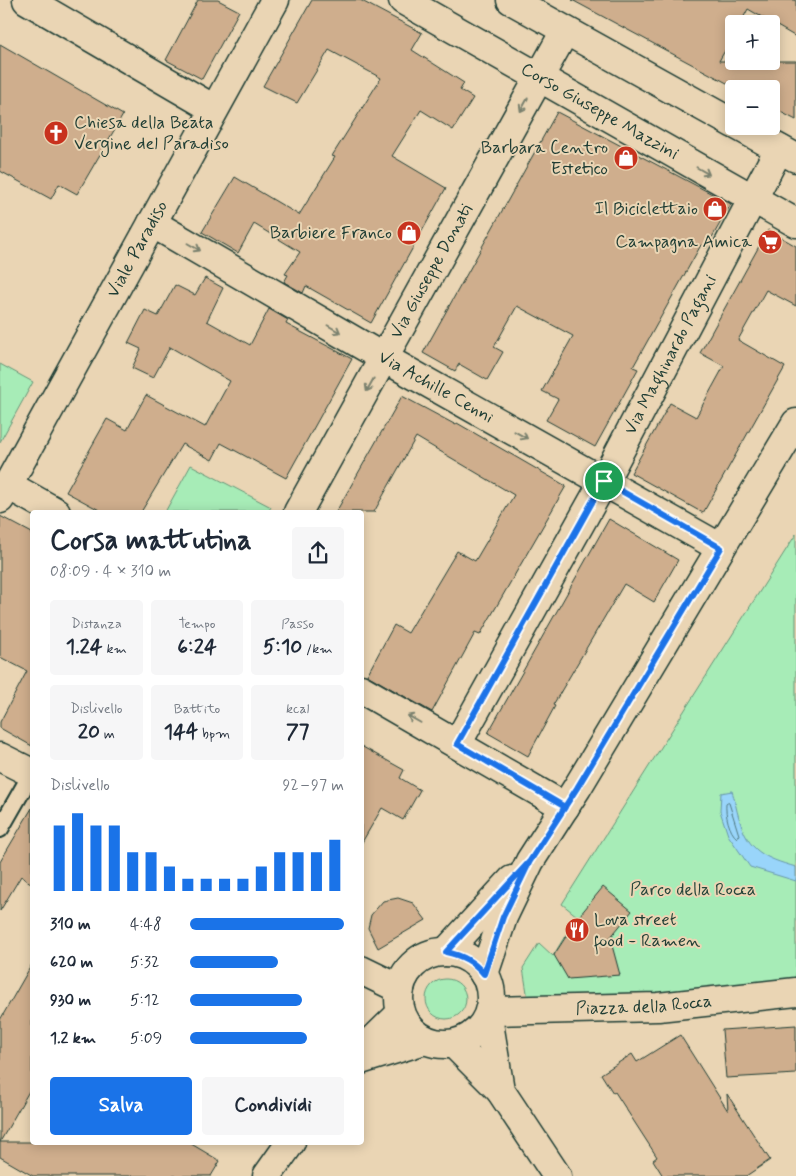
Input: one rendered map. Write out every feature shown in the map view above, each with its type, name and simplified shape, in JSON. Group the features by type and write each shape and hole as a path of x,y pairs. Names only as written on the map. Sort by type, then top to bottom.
{"street":[{"path":"27,0 214,109"},
{"name":"Viale Paradiso","path":"4,492 274,0"},
{"name":"Corso Giuseppe Mazzini","path":"403,0 540,76 796,223"},
{"path":"511,0 725,119"},
{"name":"Via Giuseppe Donati","path":"299,510 565,31"},
{"path":"755,135 788,153"},
{"name":"Via Maghinardo Pagani","path":"457,744 604,481 754,200 788,153"},
{"name":"Via Achille Cenni","path":"152,222 384,358 721,548"},
{"path":"484,974 503,917 530,861 565,807 796,423"},
{"path":"4,492 51,510"},
{"path":"364,691 565,807"},
{"path":"0,757 30,772"},
{"path":"446,952 530,861"},
{"path":"364,1048 400,1001 405,976 413,964 429,955 446,952 462,956 476,964 490,984 492,1000 489,1014 500,1090"},
{"path":"364,972 400,1001 411,1030 425,1040 440,1045 454,1044 475,1034 489,1014"},
{"name":"Piazza della Rocca","path":"489,1014 658,1007 796,992"},
{"path":"364,1059 425,1040"},
{"path":"454,1044 500,1090 557,1176"},
{"path":"267,1176 290,1145"}],"lane":[{"path":"0,829 30,776"}],"green space":[{"path":"0,364 33,382 0,442"},
{"path":"191,465 271,507 269,510 166,510"},
{"name":"Parco della Rocca","path":"796,534 796,982 660,998 528,999 523,968 539,943 553,956 577,916 562,904"},
{"path":"450,979 457,982 463,988 466,999 465,1007 457,1016 450,1019 442,1019 435,1016 427,1007 426,995 429,988 438,980"}],"water":[{"path":"732,791 739,818 747,838 759,852 796,867 796,881 750,867 728,835 720,811 721,793"}],"building":[{"path":"198,0 218,0 239,11 202,79 166,60"},
{"path":"312,0 360,0 422,33 412,50 464,83 460,90 473,98 453,130 421,110 392,156 446,188 371,323 306,286 303,293 284,282 288,275 285,274 300,252 254,224 238,253 202,232 235,177 299,215 335,157 332,156 381,78 329,50 297,103 263,86"},
{"path":"572,0 796,0 796,37 780,28 780,15 758,15 748,9 745,15 725,15 725,51 719,61 725,61 725,70 780,70 780,61 796,61 796,120 780,112 780,80 725,80 725,82"},
{"name":"Chiesa della Beata Vergine del Paradiso","path":"0,44 123,115 77,194 59,184 51,199 0,171"},
{"path":"557,112 731,204 706,248 701,245 633,367 638,369 595,447 546,420 558,399 542,391 573,336 517,306 494,347 503,352 487,380 459,364 455,371 423,353"},
{"path":"768,230 796,246 796,306 766,290 738,340 785,367 703,513 631,473 670,403 696,417 724,366 700,353"},
{"path":"205,278 223,288 207,321 250,345 269,309 288,320 286,324 352,359 286,478 221,443 212,460 182,444 142,510 99,510 66,492 107,419 127,430 146,395 205,427 230,381 170,347 153,378 132,368 141,349 128,343 145,310 158,316 175,285 195,295"},
{"path":"402,396 456,425 457,423 566,486 480,635 475,633 432,712 367,675 394,625 408,633 457,551 475,561 514,495 416,437 374,512 337,510"},
{"path":"0,516 30,532 30,745 0,728 0,722 27,671 0,657"},
{"path":"609,519 678,560 654,602 624,584 553,705 555,706 528,756 488,733"},
{"path":"364,748 404,770 400,778 420,790 403,820 382,808 364,839"},
{"path":"30,811 30,883 21,876 0,911 0,862"},
{"path":"603,887 632,911 610,938 620,975 568,979 554,955 580,915"},
{"path":"398,898 413,903 426,920 378,948 368,928 371,915 383,901"},
{"path":"30,968 30,1090 0,1142 0,1020"},
{"path":"796,1025 796,1074 726,1078 722,1030"},
{"path":"680,1035 728,1111 727,1094 770,1160 746,1176 663,1176 653,1160 657,1157 615,1092 613,1093 601,1074 632,1054 637,1062"},
{"path":"0,1142 30,1142 30,1145 193,1145 220,1161 211,1176 33,1176 0,1157"}],"place":[{"name":"Chiesa della Beata Vergine del Paradiso","path":"56,133"},
{"name":"Barbara Centro Estetico","path":"626,158"},
{"name":"Il Biciclettaio","path":"715,209"},
{"name":"Barbiere Franco","path":"409,233"},
{"name":"Campagna Amica","path":"770,242"},
{"name":"Lova street food - Ramen","path":"577,930"}],"route":[{"path":"604,481 457,744 565,807 530,861 503,917 484,974 476,964 462,956 446,952 530,861 565,807 577,788 721,548 604,481"}]}
